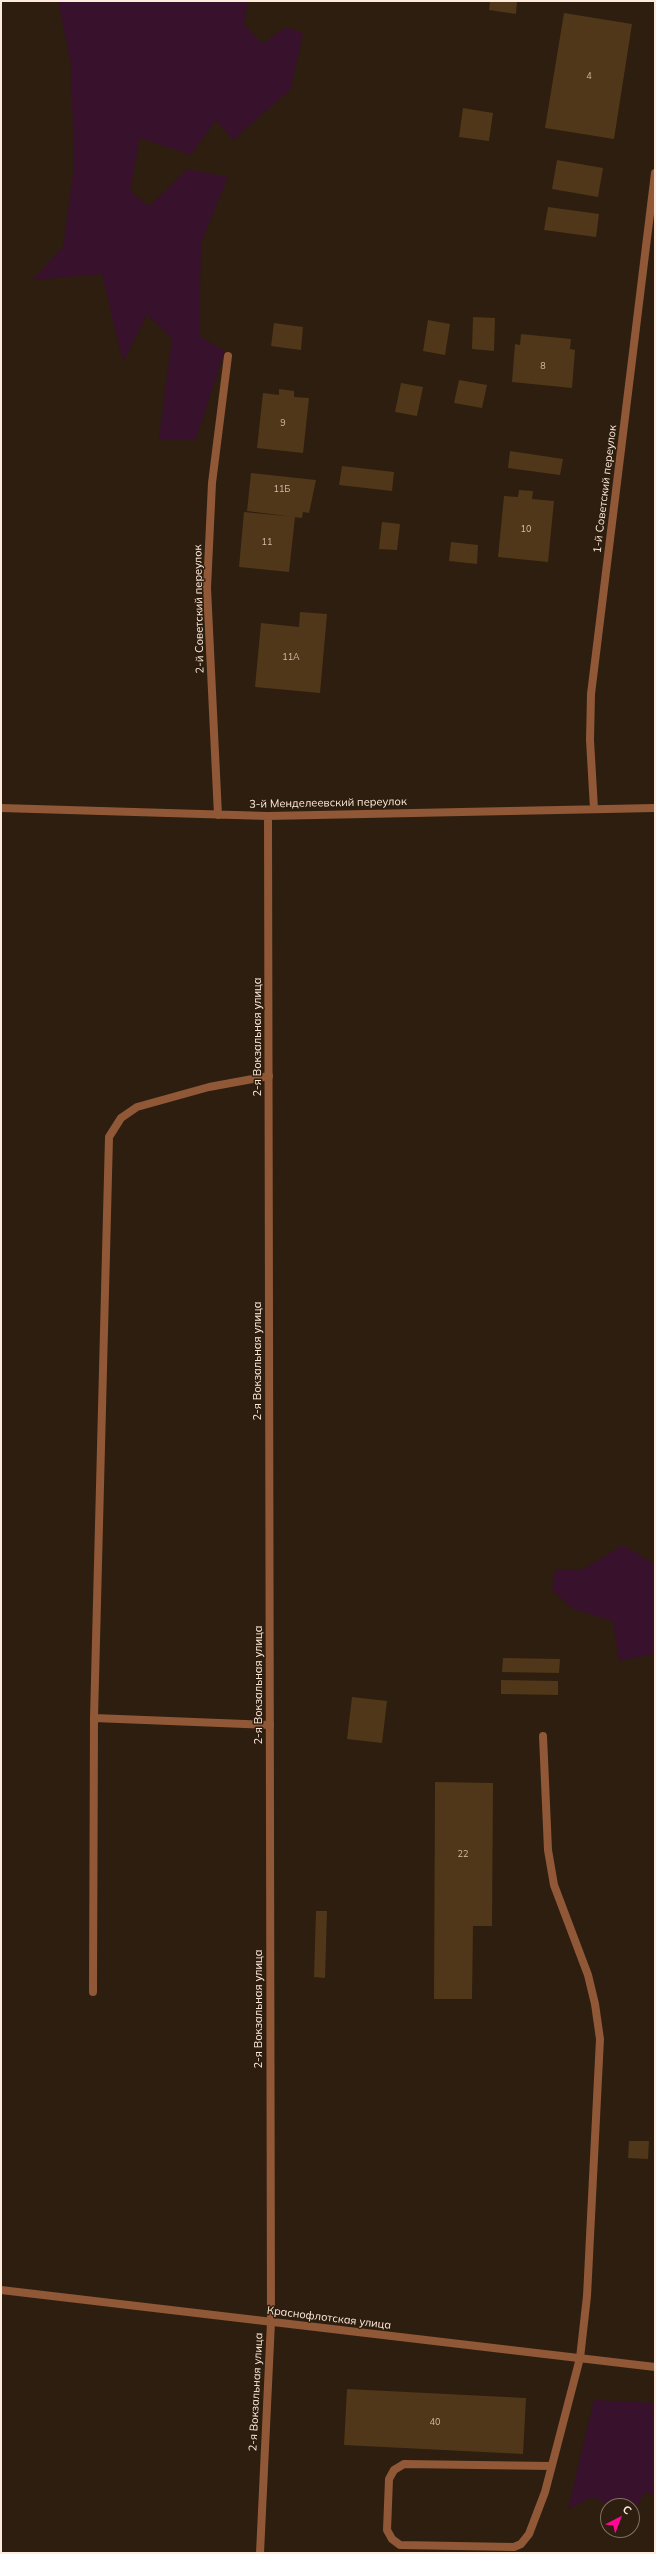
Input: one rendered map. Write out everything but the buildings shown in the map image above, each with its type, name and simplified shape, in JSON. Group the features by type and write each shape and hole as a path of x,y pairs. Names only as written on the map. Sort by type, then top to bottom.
{"street":[{"name":"1-й Советский переулок","path":"594,809 590,740 591,694 655,173"},
{"name":"2-й Советский переулок","path":"218,816 208,588 212,483 228,356"},
{"name":"3-й Менделеевский переулок","path":"1,808 218,816 268,816 655,808"},
{"name":"2-я Вокзальная улица","path":"260,2553 271,2322 268,816"},
{"path":"93,1992 94,1718 109,1137 121,1118 137,1107 209,1087 269,1076"},
{"path":"94,1718 270,1725"},
{"path":"543,1736 548,1850 554,1885 588,1975 595,2004 600,2039 587,2296 580,2358 545,2492 529,2534 521,2544 514,2548 400,2545 392,2539 387,2530 389,2479 394,2470 404,2464 551,2466"},
{"name":"Краснофлотская улица","path":"1,2290 655,2367"}],"shaded area":[{"path":"58,1 248,1 244,24 262,44 286,27 303,33 291,89 233,140 216,120 191,155 140,138 130,191 149,206 188,169 228,177 201,243 199,336 225,351 196,439 159,439 172,338 147,315 123,362 102,274 32,280 63,247 74,167 71,64"},
{"path":"623,1545 653,1563 655,1573 655,1654 619,1661 613,1621 573,1609 552,1590 555,1570 583,1569"},
{"path":"594,2400 655,2403 655,2496 645,2492 640,2500 640,2498 600,2498 600,2500 593,2497 568,2509"}]}
